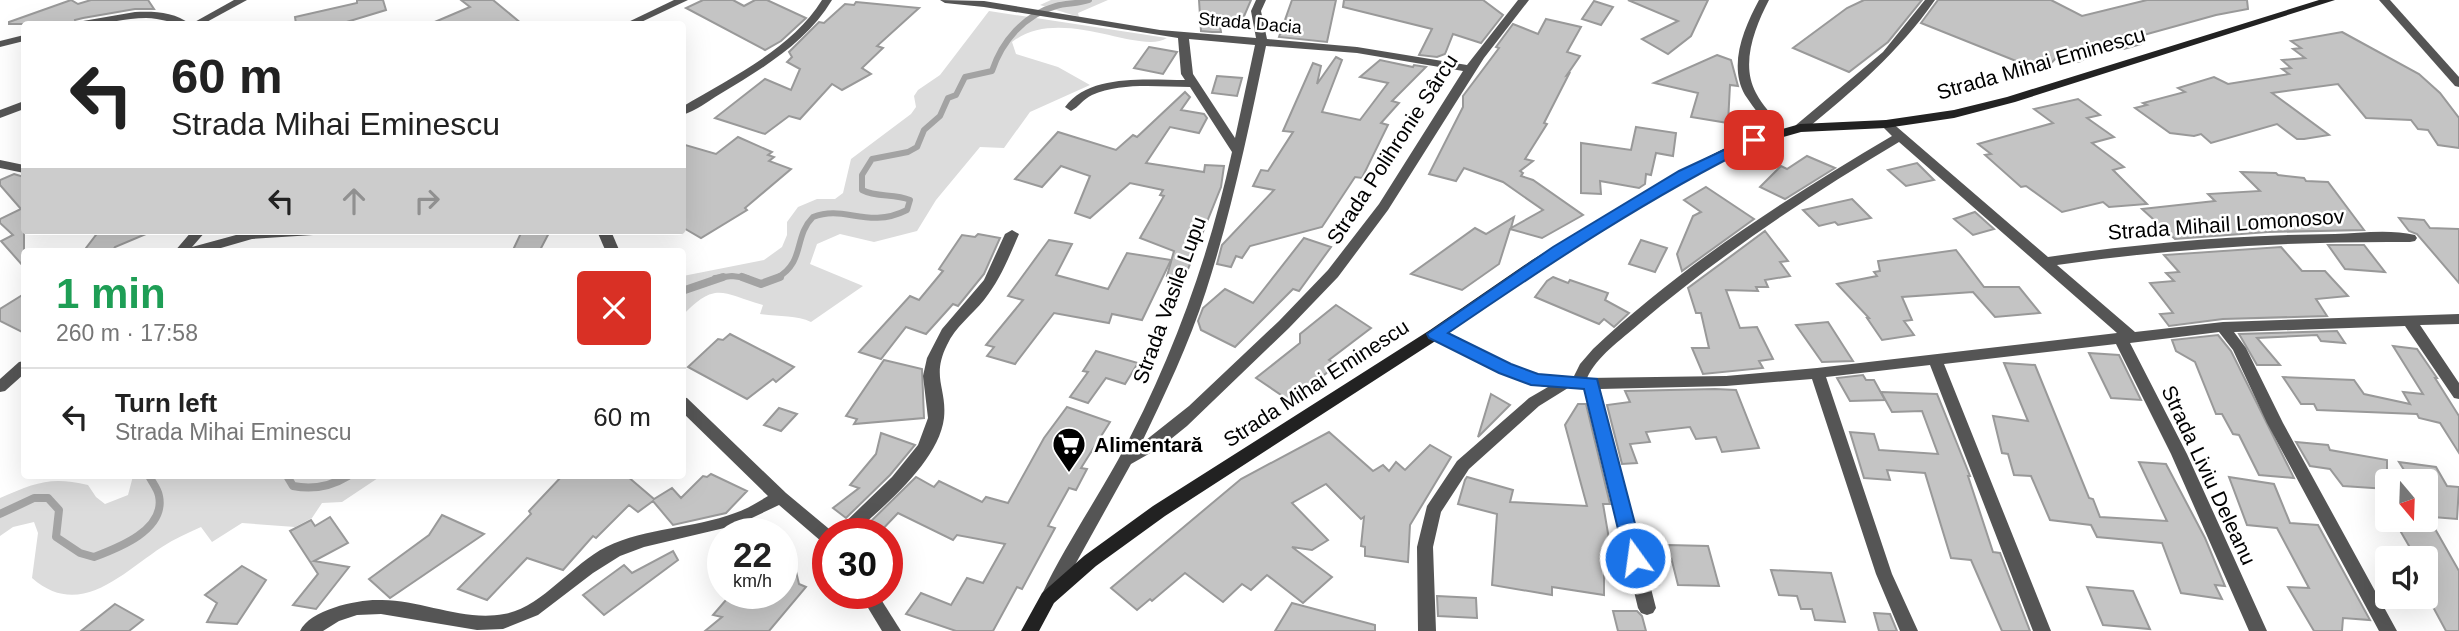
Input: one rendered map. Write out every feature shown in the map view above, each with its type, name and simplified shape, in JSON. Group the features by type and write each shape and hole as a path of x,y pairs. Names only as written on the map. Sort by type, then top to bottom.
{"main road":[{"name":"Strada Mihai Eminescu","path":"1030,631 1048,598 1090,561 1158,512 1435,334 1537,263 1684,174 1743,144 1800,128 1886,124 1954,114 2011,100 2330,0"}],"street":[{"path":"202,21 242,0"},
{"path":"636,21 683,0"},
{"path":"686,110 742,75 801,33 821,14 827,0"},
{"name":"Strada Dacia","path":"945,0 984,4 1109,26 1357,50 1469,69"},
{"name":"Strada Vasile Lupu","path":"1126,460 1172,364 1199,292 1227,203 1262,40 1256,11 1261,0"},
{"name":"Strada Polihronie Sârcu","path":"1126,460 1152,447 1177,427 1312,299 1364,235 1469,69 1524,0"},
{"path":"1764,0 1754,19 1743,70 1748,92 1780,132"},
{"path":"1800,128 1871,72 1895,48 1930,0"},
{"path":"2384,0 2459,84"},
{"path":"106,21 153,15 180,21"},
{"path":"1183,35 1187,74 1191,84 1237,150"},
{"path":"0,44 21,39"},
{"path":"1071,107 1074,99 1085,92 1103,88 1191,84"},
{"path":"0,114 21,106"},
{"path":"1886,124 2045,262 2125,337"},
{"path":"1647,608 1578,383 1580,376 1604,347 1703,264 1900,136"},
{"path":"0,164 21,168"},
{"path":"858,518 908,470 927,441 936,415 929,368 941,341 994,277 1012,234"},
{"path":"206,248 252,235"},
{"name":"Strada Mihail Lomonosov","path":"2045,262 2104,253 2271,239 2410,238"},
{"path":"2408,319 2459,394"},
{"path":"1427,631 1425,547 1433,511 1463,465 1534,402 1578,383 1726,381 1936,361 2223,327 2459,319"},
{"path":"2223,327 2239,348 2274,423 2388,631"},
{"name":"Strada Mihai Eminescu","path":"1435,334 1505,369 1537,380 1578,383"},
{"name":"Strada Liviu Deleanu","path":"2125,337 2258,631"},
{"path":"1936,361 2042,631"},
{"path":"0,387 21,369"},
{"path":"1817,373 1884,574 1909,631"},
{"path":"686,406 780,497 812,524"},
{"path":"1048,598 1126,460"},
{"path":"309,631 331,614 356,607 385,607 456,621 504,622 529,611 599,559 616,550 656,536 738,519 780,497"},
{"path":"878,609 892,631"}],"shaded area":[{"path":"1051,0 1108,0 1078,13 1079,17 1040,5"},
{"path":"989,11 1167,38 1154,42 1138,41 1097,32 1053,28 1032,32 1012,42 1016,54 1058,67 1090,85 1030,112 1004,148 980,147 936,200 917,231 874,242 840,234 817,244 810,264 863,286 811,322 793,317 760,314 763,305 720,293 704,297 686,312 686,275 764,260 782,247 787,235 787,222 798,207 817,199 835,199 843,193 851,159 911,114 916,107 914,96 918,90 940,75"},
{"path":"132,479 376,479 342,502 322,503 312,518 295,527 242,523 212,542 201,527 167,544 116,579 84,594 67,595 50,590 32,578 38,533 34,522 13,527 0,536 0,498 33,485 63,481 88,485 105,504 128,495"}],"building":[{"path":"71,0 78,4 91,0 148,0 154,9 135,9 75,21 21,21 21,24 9,22"},
{"path":"357,0 383,0 386,10 350,21 296,21 295,17 357,3"},
{"path":"461,0 493,0 518,21 437,21 470,7"},
{"path":"703,0 733,0 744,6 755,0 767,0 806,18 781,41 765,50 686,8"},
{"path":"1199,0 1251,0 1239,28 1220,26 1221,32 1212,32 1201,31"},
{"path":"1292,0 1336,0 1327,42 1279,37"},
{"path":"1344,0 1483,0 1503,15 1481,43 1453,34 1445,54 1437,57 1419,55 1432,29 1343,7"},
{"path":"1628,0 1708,0 1691,36 1668,54 1642,39 1678,21"},
{"path":"1864,0 1922,0 1888,42 1849,72 1793,48 1847,8"},
{"path":"1938,0 2051,0 2082,16 2147,0 2247,0 2248,9 2140,36 2141,44 2124,49 2110,45 2079,62 2074,60 2069,64 2056,58 2045,70 2031,67 1921,23"},
{"path":"1594,1 1613,7 1601,25 1582,19"},
{"path":"856,2 919,8 877,46 883,48 862,68 871,74 842,90 832,84 800,119 789,116 765,134 715,118 765,79 791,90 800,69 787,62 792,57 789,52 819,22 824,23 845,4 854,5"},
{"path":"1546,19 1581,27 1567,52 1580,56 1567,75 1569,74 1544,123 1547,124 1525,159 1533,161 1520,171 1523,173 1521,176 1533,180 1583,215 1542,238 1510,229 1499,264 1462,290 1411,274 1475,228 1486,234 1514,217 1511,228 1543,210 1503,182 1464,168 1456,181 1429,174 1463,107 1463,96 1499,48 1496,47 1513,24 1538,34"},
{"path":"2342,32 2419,74 2440,93 2459,118 2459,148 2438,145 2428,130 2418,129 2411,120 2366,118 2338,84 2272,93 2329,135 2304,139 2297,139 2277,124 2211,143 2201,134 2194,136 2170,133 2135,108 2147,105 2143,103 2185,92 2178,88 2214,77 2228,84 2289,74 2282,69 2291,68 2282,60 2305,58 2293,49 2301,48 2291,41"},
{"path":"1149,47 1177,52 1163,74 1134,68"},
{"path":"1717,55 1731,60 1738,86 1730,85 1728,123 1691,117 1698,93 1654,83"},
{"path":"1336,57 1342,60 1322,112 1360,120 1388,83 1360,77 1380,60 1426,67 1392,101 1399,103 1381,123 1388,125 1362,178 1355,177 1322,227 1250,246 1242,258 1236,256 1231,267 1217,264 1222,245 1274,190 1253,186 1261,170 1268,171 1293,132 1283,131 1313,63 1321,66 1317,84"},
{"path":"1217,76 1242,78 1237,96 1212,93"},
{"path":"1185,92 1190,97 1181,110 1204,114 1207,118 1199,133 1170,127 1146,163 1204,172 1205,165 1224,166 1221,187 1184,279 1167,276 1174,251 1140,238 1164,196 1160,195 1163,190 1130,183 1090,218 1075,213 1090,176 1061,166 1042,187 1015,179 1058,132 1116,150 1133,135 1137,137"},
{"path":"2078,99 2100,115 2087,118 2114,137 2092,143 2124,167 2113,170 2147,204 2109,207 2103,202 2062,212 2026,186 2021,187 1985,155 1991,154 1978,144 2053,123 2034,109"},
{"path":"1636,127 1676,133 1673,156 1656,153 1651,175 1646,174 1645,184 1639,188 1600,181 1601,194 1581,193 1581,143 1631,150"},
{"path":"738,137 772,152 768,155 774,157 769,161 791,169 745,208 747,210 701,238 686,229 686,145 716,154"},
{"path":"1807,156 1835,168 1785,199 1760,187 1781,166 1787,169"},
{"path":"1917,163 1934,180 1906,186 1888,170"},
{"path":"2241,172 2276,173 2304,178 2306,181 2328,182 2364,230 2268,232 2175,239 2142,209 2215,201 2208,194 2260,191"},
{"path":"14,174 21,176 21,209 0,185 0,180"},
{"path":"1706,187 1754,219 1682,271 1677,254 1693,216 1701,212 1684,200"},
{"path":"1852,199 1871,218 1819,226 1803,210"},
{"path":"21,209 24,248 21,248 21,264 1,241 13,235 0,223 0,219"},
{"path":"1975,212 1994,229 1973,235 1954,219"},
{"path":"2399,218 2424,220 2430,228 2459,229 2459,283 2417,234 2409,231"},
{"path":"1765,231 1788,261 1780,262 1790,276 1765,280 1768,287 1756,287 1758,291 1726,290 1740,328 1757,327 1773,359 1759,361 1763,368 1703,374 1692,348 1709,348 1701,313 1696,313 1688,288"},
{"path":"978,234 1000,238 984,274 958,306 953,304 926,334 906,327 881,359 859,352 910,296 919,300 943,271 939,269 962,235 975,237"},
{"path":"96,235 144,235 114,248 86,248"},
{"path":"520,235 548,235 541,248 514,248"},
{"path":"1304,238 1331,247 1299,291 1293,289 1235,347 1201,330 1198,321 1203,308 1225,289 1253,303"},
{"path":"1049,240 1072,244 1056,275 1108,289 1127,253 1171,260 1142,320 1112,314 1109,323 1054,313 1015,364 987,356 994,347 986,345 1023,300 1008,296"},
{"path":"1641,240 1667,248 1655,272 1629,264"},
{"path":"2328,245 2364,245 2385,272 2345,269"},
{"path":"2281,247 2302,271 2325,271 2348,296 2316,299 2327,316 2223,319 2169,326 2160,314 2173,313 2150,283 2174,281 2166,273 2179,272 2164,255"},
{"path":"1956,250 1984,287 2019,287 2040,313 1995,317 1973,292 1902,297 1912,320 1904,321 1914,335 1882,340 1869,318 1837,284 1877,276 1874,272 1880,271 1878,261"},
{"path":"1553,277 1608,293 1605,300 1629,313 1614,327 1604,319 1599,324 1535,297"},
{"path":"21,296 21,332 0,321 0,309"},
{"path":"1336,305 1371,328 1329,360 1337,365 1290,401 1256,378 1300,343 1300,334"},
{"path":"1828,322 1853,361 1822,362 1796,325"},
{"path":"2337,331 2345,343 2321,341 2317,335 2257,338 2280,365 2257,365 2239,334"},
{"path":"730,334 794,367 776,382 773,379 747,399 688,367 718,339 723,340"},
{"path":"2218,335 2231,351 2294,478 2259,475 2239,435 2233,434 2222,414 2216,414 2195,362 2176,351 2172,340"},
{"path":"2393,346 2417,349 2437,378 2459,416 2459,453 2440,423 2419,418 2417,414 2317,410 2314,404 2301,404 2283,377 2354,380 2364,394 2410,404 2403,392 2423,394"},
{"path":"1096,351 1138,363 1125,384 1106,378 1088,403 1070,397 1088,372 1083,371"},
{"path":"2089,353 2119,355 2141,400 2111,398"},
{"path":"884,360 922,369 924,418 854,424 857,419 846,416"},
{"path":"2004,363 2035,365 2089,498 2093,499 2100,517 2167,521 2139,462 2166,464 2205,538 2225,586 2215,585 2222,599 2181,593 2162,543 2097,537 2091,525 2050,520 2031,476 2014,475 2008,454 2002,453 1993,416 2028,421"},
{"path":"1863,375 1866,380 1874,380 1885,400 1850,401 1837,378"},
{"path":"1736,390 1759,448 1722,452 1716,437 1696,439 1690,427 1646,432 1650,442 1630,444 1637,463 1622,464 1607,405 1630,402 1625,391"},
{"path":"1881,392 1937,394 1970,476 1993,552 2000,553 2030,631 2002,631 1971,560 1951,558 1925,473 1887,470 1890,480 1864,478 1850,432 1874,434 1879,450 1938,454 1922,411 1892,412"},
{"path":"1491,394 1510,405 1478,437"},
{"path":"1578,404 1586,404 1610,504 1603,504 1610,545 1604,546 1604,595 1552,587 1552,595 1492,585 1497,514 1458,504 1465,480 1467,477 1513,490 1510,502 1587,506 1565,425"},
{"path":"1067,407 1110,422 1081,468 1087,469 1076,490 1069,488 1048,526 1055,528 1022,589 1017,587 993,631 956,631 906,614 921,593 951,605 967,578 983,583 1005,544 957,535 953,540 898,513 893,518 874,518 916,477 934,487 939,481 982,502 986,497 1008,503 1044,438"},
{"path":"779,408 797,414 781,431 764,425"},
{"path":"1329,432 1373,471 1383,465 1389,471 1396,462 1405,470 1430,445 1451,457 1410,525 1408,562 1365,556 1365,547 1361,546 1364,517 1361,519 1326,484 1292,503 1328,540 1312,550 1292,547 1332,577 1303,603 1267,575 1251,590 1242,584 1223,602 1185,573 1137,610 1111,588 1241,479"},
{"path":"881,433 915,445 890,475 846,518 833,508 859,488 850,485 876,454"},
{"path":"2296,442 2328,445 2330,450 2387,460 2387,469 2375,469 2375,488 2343,486 2330,469 2310,466"},
{"path":"2399,462 2437,469 2403,469"},
{"path":"2438,470 2447,486 2459,487 2457,519 2438,517"},
{"path":"711,474 747,491 726,513 673,525 653,501 638,512 629,505 596,538 593,536 563,570 527,558 487,600 458,589 531,514 529,511 559,479 631,479 654,499 672,488 681,498 703,476"},
{"path":"2229,477 2274,484 2290,523 2318,525 2370,620 2343,618 2342,631 2314,631 2288,587 2309,588 2277,528 2247,525"},
{"path":"442,515 484,534 390,598 369,579 429,535"},
{"path":"330,517 348,543 314,561 349,567 316,609 293,605 318,574 290,531 311,520 315,526"},
{"path":"2401,532 2437,532 2459,571 2459,631 2446,631 2434,609 2438,609 2438,546 2409,546"},
{"path":"1668,545 1708,546 1719,586 1678,585"},
{"path":"673,551 678,560 604,615 583,595 624,565 632,573"},
{"path":"242,566 266,580 237,624 207,622 217,603 205,595"},
{"path":"1771,570 1831,573 1845,622 1815,620 1812,609 1801,609 1797,596 1779,595"},
{"path":"798,580 799,584 806,587 798,597"},
{"path":"2087,587 2133,591 2150,629 2103,625"},
{"path":"1437,596 1476,598 1477,618 1438,616"},
{"path":"1292,603 1375,625 1375,631 1275,631"},
{"path":"115,604 143,620 129,631 81,631"},
{"path":"718,609 788,609 769,631 705,631 722,617 713,615"},
{"path":"1613,611 1637,611 1642,616 1646,631 1618,631"},
{"path":"1874,613 1890,614 1897,631 1879,631"}],"waterway":[{"path":"777,278 792,264 803,233 813,217 836,213 880,218 907,210 910,200 862,190 862,175 872,159 908,152 917,147 924,130 940,116 948,98 956,95 965,77 992,71 1002,49 1024,23 1044,10 1089,0"},
{"path":"686,290 723,277"},
{"path":"715,278 723,277"},
{"path":"723,277 743,278"},
{"path":"743,278 761,284 780,277"},
{"path":"0,514 34,498 48,498 59,510 56,537 80,553 94,557 127,543 148,528 155,519 159,496 151,479"},
{"path":"289,479 293,486 308,488 321,487 342,479"}],"place":[{"name":"Alimentară","path":"1069,474"}],"route":[{"path":"1635,558 1591,384 1537,380 1505,369 1435,334 1558,250 1684,174 1754,140"}]}
